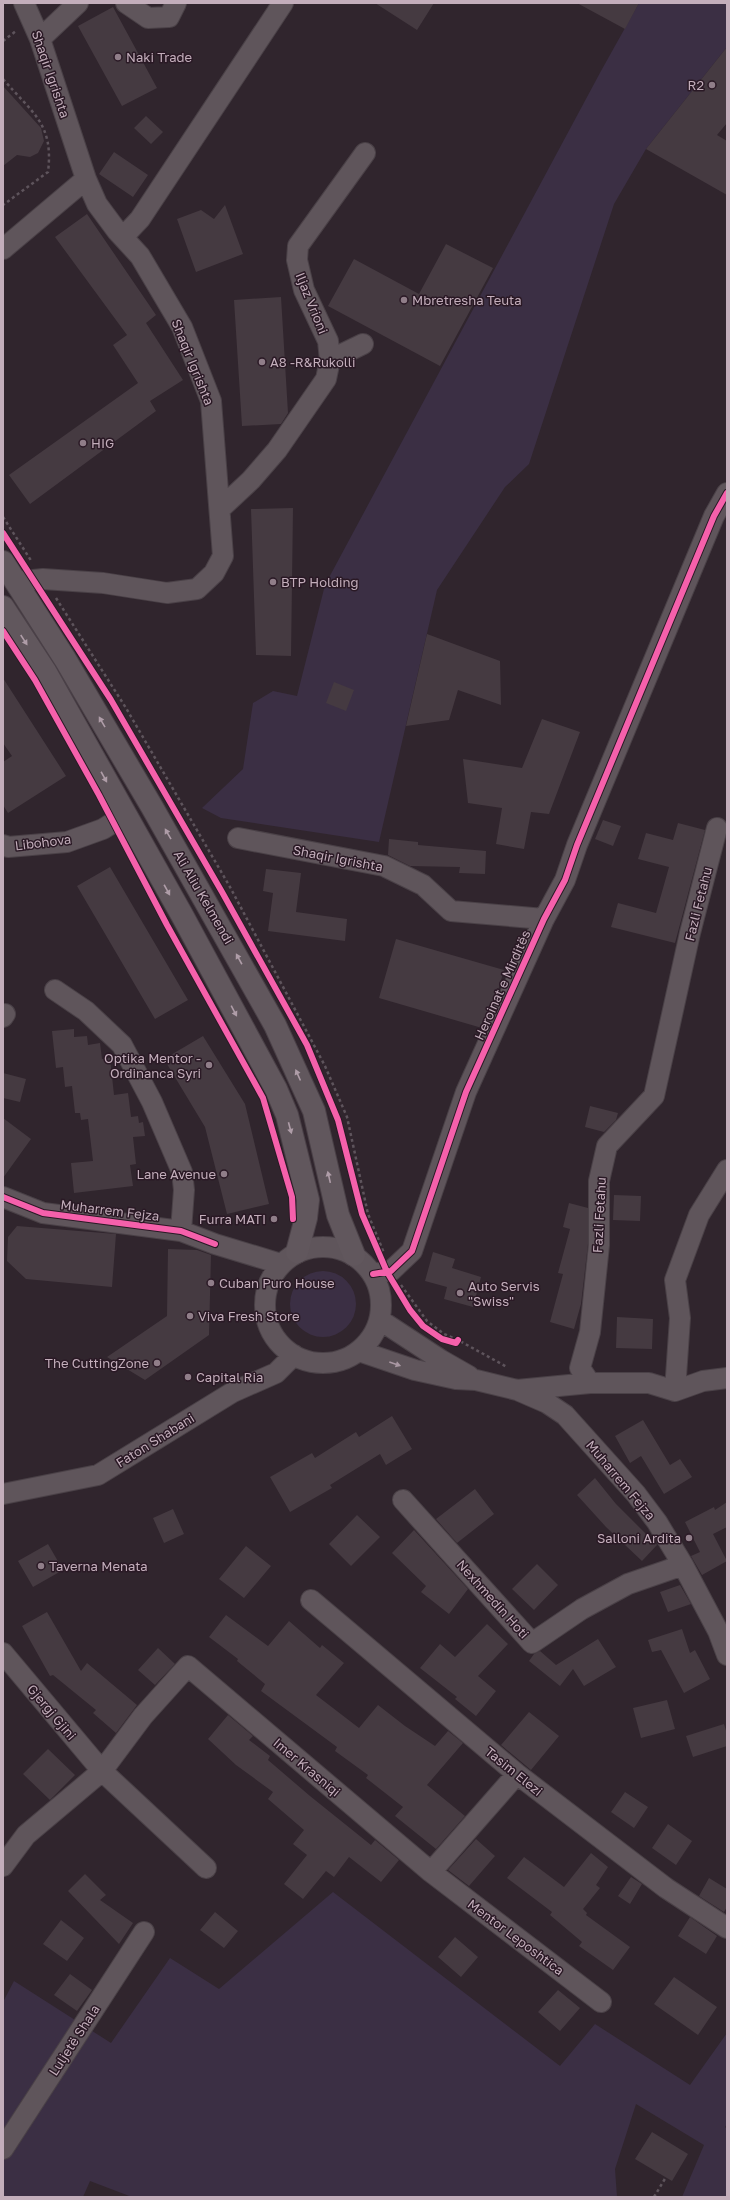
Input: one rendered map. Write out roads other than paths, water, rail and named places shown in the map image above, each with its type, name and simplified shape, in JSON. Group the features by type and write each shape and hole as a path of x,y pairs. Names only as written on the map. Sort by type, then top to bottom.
{"main road":[{"name":"Ali Aliu Kelmendi","path":"3,562 65,659 148,800 275,1025 314,1111 338,1215 354,1255"},
{"path":"3,607 45,671 272,1082 287,1115 308,1200 306,1218 289,1258"}],"street":[{"name":"Shaqir Igrishta","path":"15,582 43,579 104,583 166,593 197,590 214,572 223,556 212,401 182,328 140,256 97,204 86,179 40,39 24,3"},
{"path":"40,39 78,3"},
{"path":"126,3 148,18 169,17 176,3"},
{"path":"123,237 140,219 283,3"},
{"name":"Iljaz Vrioni","path":"220,509 251,480 278,450 326,379 330,360 328,341 304,290 296,260 298,246 365,152"},
{"path":"3,249 86,179"},
{"path":"330,360 363,344"},
{"name":"Heroinat e Mirditës","path":"380,1273 402,1262 412,1251 466,1092 544,919 565,880 578,845 714,516 727,493"},
{"name":"Libohova","path":"3,845 8,847 66,842 103,829 125,815"},
{"name":"Fazli Fetahu","path":"590,1383 580,1368 590,1332 599,1245 601,1174 607,1146 654,1096 690,934 717,828"},
{"name":"Shaqir Igrishta","path":"238,838 384,866 423,885 451,911 544,919"},
{"path":"55,990 86,1011 122,1045 152,1102 182,1172 184,1190 180,1230"},
{"path":"675,1391 680,1318 675,1280 699,1215 727,1170"},
{"name":"Muharrem Fejza","path":"3,1197 43,1213 180,1230 215,1244 289,1258"},
{"path":"329,1246 354,1255 366,1265 380,1273 380,1320 370,1339 358,1351 345,1358 330,1363 308,1361 294,1355 275,1337 265,1313 267,1286 289,1258 313,1247 329,1246"},
{"name":"Muharrem Fejza","path":"380,1320 441,1360 476,1380"},
{"name":"Muharrem Fejza","path":"358,1351 415,1370 456,1380 476,1380 517,1390 547,1403 565,1415 636,1494 657,1522 683,1565 718,1631 727,1655"},
{"name":"Faton Shabani","path":"3,1494 98,1475 233,1392 276,1373 294,1355"},
{"path":"517,1390 590,1383 648,1383 675,1391 702,1381 727,1378"},
{"name":"Nexhmedin Hoti","path":"403,1500 532,1642 582,1608 628,1584 683,1565"},
{"name":"Tasim Elezi","path":"311,1600 517,1774 666,1888 727,1928"},
{"name":"Gjergj Gjini","path":"3,1653 102,1771"},
{"name":"Imer Krasniqi","path":"3,1866 26,1835 102,1771 143,1716 188,1666 432,1872"},
{"path":"102,1771 206,1868"},
{"path":"432,1872 517,1774"},
{"name":"Mentor Leposhtica","path":"432,1872 601,2002"},
{"name":"Luljetë Shala","path":"3,2149 144,1932"}],"place":[{"name":"Naki Trade","path":"118,57"},
{"name":"R2","path":"712,85"},
{"name":"Mbretresha Teuta","path":"404,300"},
{"name":"A8 -R&Rukolli","path":"262,362"},
{"name":"HIG","path":"83,443"},
{"name":"BTP Holding","path":"273,582"},
{"name":"Optika Mentor - Ordinanca Syri","path":"209,1065"},
{"name":"Lane Avenue","path":"224,1174"},
{"name":"Furra MATI","path":"274,1219"},
{"name":"Cuban Puro House","path":"211,1283"},
{"name":"Auto Servis \"Swiss\"","path":"460,1293"},
{"name":"Viva Fresh Store","path":"190,1316"},
{"name":"The CuttingZone","path":"157,1363"},
{"name":"Capital Ria","path":"188,1377"},
{"name":"Salloni Ardita","path":"689,1538"},
{"name":"Taverna Menata","path":"41,1566"}]}
